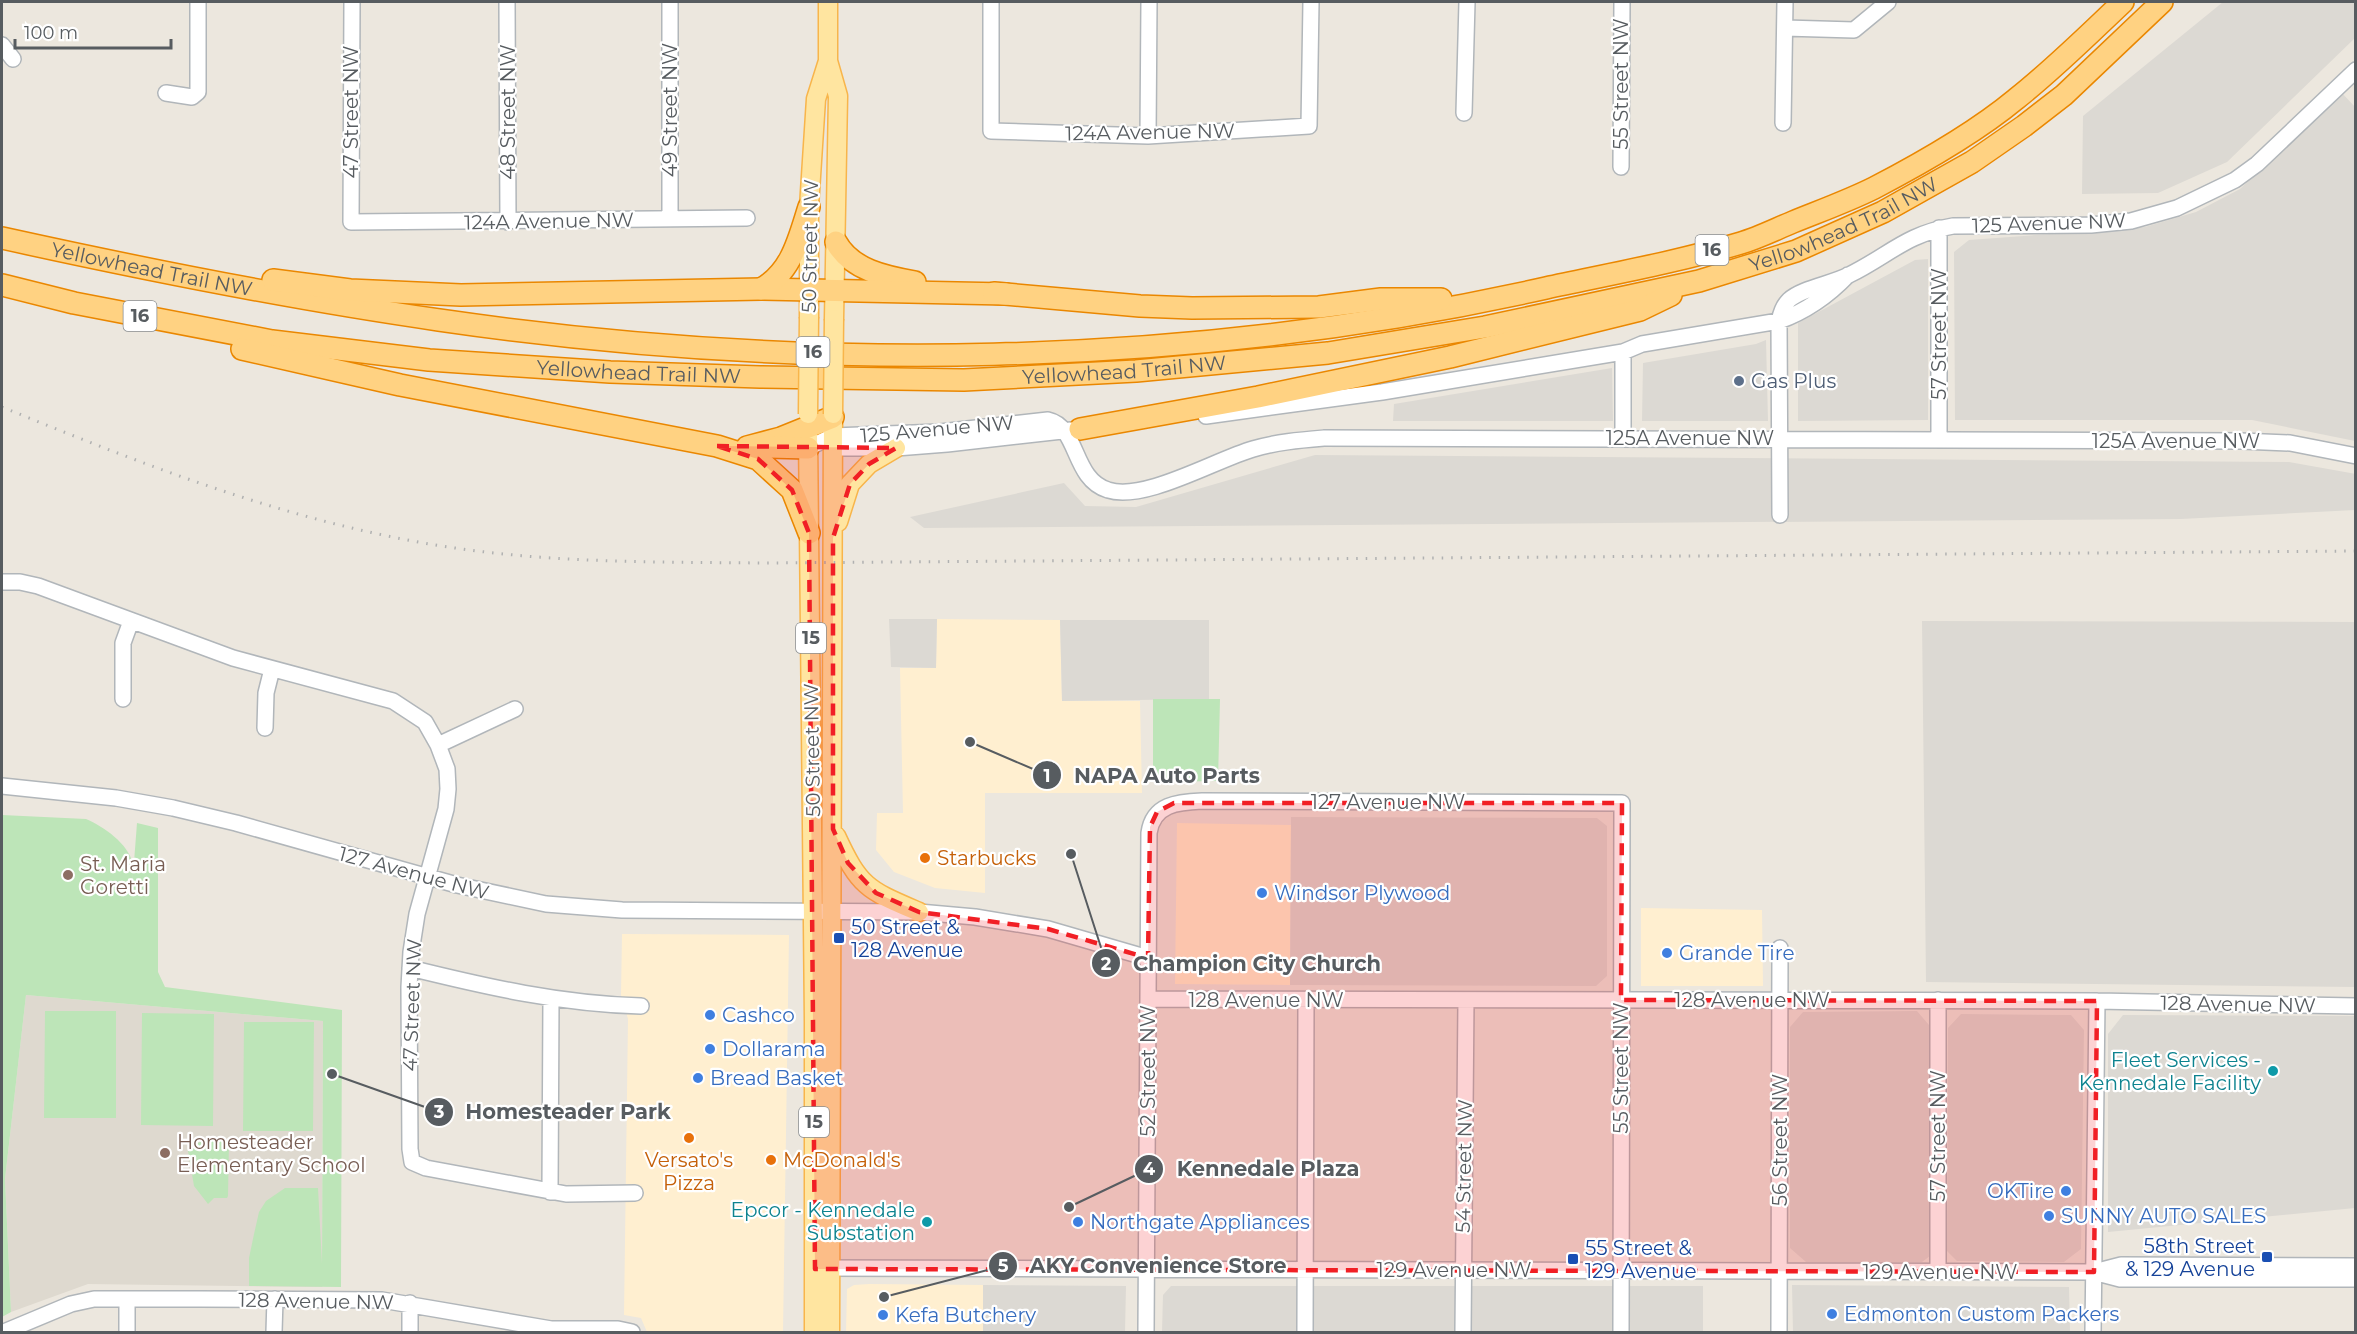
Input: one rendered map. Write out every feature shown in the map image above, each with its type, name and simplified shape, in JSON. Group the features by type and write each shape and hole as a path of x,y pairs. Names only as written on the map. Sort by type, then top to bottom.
{"highway":[{"name":"Yellowhead Trail NW","path":"2,238 254,291 444,321 621,341 772,352 1010,354 1171,345 1257,337 1410,315 1500,298 1745,242 1873,188 1965,135 2011,104 2049,72 2123,2"},
{"name":"Yellowhead Trail NW","path":"2,285 74,303 272,341 429,360 633,373 771,378 964,380 1137,371 1328,353 1485,327 1699,281 1796,251 1883,212 1937,183 2024,126 2064,95 2162,2"},
{"path":"761,289 771,283 786,267 795,249 809,207"},
{"path":"836,242 851,261 875,272 920,283 1006,294 1140,306 1192,309 1319,307 1382,299 1500,298"},
{"path":"128,266 185,268 350,290 401,293 534,294 621,290 809,289 1006,294"},
{"path":"1073,430 1258,397 1450,357 1640,310 1699,281"},
{"path":"74,303 220,344 400,385 717,446 758,459 792,490 809,533"},
{"path":"717,446 747,447 808,430 833,429"}],"main road":[{"name":"50 Street NW","path":"814,1332 822,1268 833,911 833,429 838,96 828,61 828,2"},
{"name":"50 Street NW","path":"828,61 816,99 809,207 808,430 813,911 822,1268 830,1332"},
{"path":"808,430 833,429"},
{"path":"833,538 850,484 869,464 896,448"},
{"path":"832,829 848,863 861,881 876,893 919,912"}],"street":[{"path":"166,93 192,97 198,92 198,2"},
{"name":"47 Street NW","path":"351,222 352,2"},
{"name":"48 Street NW","path":"507,2 508,222"},
{"name":"49 Street NW","path":"670,2 670,219"},
{"name":"124A Avenue NW","path":"991,2 991,132 1148,136 1309,126 1311,2"},
{"path":"1148,136 1149,2"},
{"path":"1464,112 1467,2"},
{"name":"55 Street NW","path":"1621,167 1622,2"},
{"path":"1783,123 1785,2"},
{"path":"1785,28 1854,30 1888,2"},
{"path":"2,45 13,59"},
{"name":"125 Avenue NW","path":"1779,321 1783,307 1791,298 1848,275 1901,243 1939,228 2091,225 2131,221 2177,208 2235,180 2257,164 2352,80"},
{"name":"124A Avenue NW","path":"351,222 747,218"},
{"name":"57 Street NW","path":"1939,228 1939,439"},
{"path":"1073,430 1204,417 1371,393 1623,352 1642,344 1779,321 1780,515"},
{"path":"1623,352 1623,438"},
{"name":"125 Avenue NW","path":"833,429 940,432 1042,420 1054,421 1073,430"},
{"name":"125 Avenue NW","path":"833,429 896,448 1073,430"},
{"name":"125A Avenue NW","path":"1073,430 1083,469 1092,482 1108,490 1129,493 1150,488 1253,449 1299,440 1325,438 2265,441 2310,446 2355,456"},
{"name":"47 Street NW","path":"2,582 20,582 39,586 214,651 401,704 425,722 438,745 447,770 448,789 446,809 426,876 415,924 410,968 410,1149 412,1161 426,1168 550,1192"},
{"path":"123,699 123,643 131,621"},
{"path":"265,728 266,693 272,669"},
{"path":"438,745 515,709"},
{"name":"127 Avenue NW","path":"2,786 116,798 173,808 514,899 578,908 664,911 833,911"},
{"name":"127 Avenue NW","path":"1157,812 1174,803 1202,801 1622,803"},
{"name":"55 Street NW","path":"1621,1332 1622,803"},
{"name":"52 Street NW","path":"1146,1332 1149,832 1157,812"},
{"path":"833,911 919,912 975,917 1048,929 1148,958"},
{"name":"56 Street NW","path":"1779,1332 1780,948"},
{"path":"410,968 481,986 551,999 641,1006"},
{"path":"551,999 550,1192 579,1195 635,1193"},
{"name":"128 Avenue NW","path":"1148,999 1938,1000 2355,1006"},
{"path":"1305,1332 1306,1000"},
{"name":"54 Street NW","path":"1463,1332 1466,1000"},
{"name":"57 Street NW","path":"1938,1000 1938,1272"},
{"path":"2093,1332 2097,1001"},
{"name":"129 Avenue NW","path":"822,1268 2094,1272 2121,1265 2355,1266"},
{"name":"129 Avenue NW","path":"2094,1272 2120,1280 2355,1279"},
{"path":"127,1299 127,1332"},
{"name":"128 Avenue NW","path":"4,1332 82,1301 127,1299 382,1300 410,1303 551,1331 622,1329 632,1332"},
{"path":"274,1332 275,1299"},
{"path":"410,1303 410,1332"}],"highlighted area":[{"path":"717,446 896,448 869,464 850,484 833,538 833,829 848,863 876,893 919,912 1048,929 1148,958 1150,827 1157,812 1174,803 1622,803 1621,1000 2097,1001 2094,1272 815,1269 809,533 792,490 758,459"}],"shaded area":[{"path":"2223,2 2355,2 2355,38 2227,162 2158,193 2082,194 2083,116"},
{"path":"2341,92 2356,108 2355,441 2252,420 1955,420 1954,252 1969,240 2145,227 2196,212 2240,189"},
{"path":"1928,259 1928,420 1798,421 1798,323 1915,260"},
{"path":"1766,340 1768,421 1642,421 1643,363 1756,344"},
{"path":"1612,368 1613,421 1393,421 1394,404"},
{"path":"1315,455 2289,462 2356,474 2355,510 2181,519 924,528 910,517 1064,483 1085,506 1136,507"},
{"path":"889,619 937,619 936,668 891,667"},
{"path":"937,619 1060,620 1062,701 1140,701 1142,793 985,793 985,893 935,888 894,872 876,850 877,813 903,813 900,668 936,668"},
{"path":"1060,620 1209,620 1209,699 1062,701"},
{"path":"1922,621 2355,622 2355,987 1926,982"},
{"path":"1291,817 1597,818 1607,826 1607,976 1596,986 1290,985"},
{"path":"1177,823 1291,825 1290,985 1175,984"},
{"path":"1641,908 1762,910 1763,986 1641,986"},
{"path":"622,934 789,935 783,1332 647,1332 641,1318 624,1315 628,1019 621,995"},
{"name":"Homesteader Elementary School","path":"26,995 323,1021 322,1287 88,1284 11,1312 5,1179"},
{"path":"1917,1011 1929,1025 1930,1256 1922,1262 1806,1262 1790,1248 1790,1027 1803,1012"},
{"path":"1961,1014 2071,1015 2084,1030 2081,1249 2064,1262 1957,1261 1947,1251 1948,1028"},
{"path":"2123,1015 2355,1016 2355,1208 2108,1232 2108,1034"},
{"path":"854,1285 983,1285 983,1332 846,1332 847,1289"},
{"path":"983,1285 1126,1286 1125,1332 983,1332"},
{"path":"1792,1285 2069,1287 2070,1332 1793,1332"},
{"path":"1171,1286 1703,1286 1703,1332 1162,1332 1163,1295"}],"green space":[{"path":"1153,699 1220,699 1218,781 1153,782"},
{"path":"2,815 86,819 93,822 107,831 126,849 133,864 132,888 137,823 158,828 158,972 165,987 342,1010 341,1287 249,1286 249,1258 259,1212 266,1201 285,1188 318,1188 322,1264 323,1021 26,995 5,1179 11,1312 2,1317"},
{"path":"45,1011 116,1011 116,1118 44,1118"},
{"path":"142,1013 214,1014 213,1126 141,1125"},
{"path":"244,1022 314,1022 313,1131 243,1131"},
{"path":"229,1140 228,1196 227,1198 214,1198 208,1204 194,1186 188,1151 190,1146 203,1141"}],"railway":[{"path":"2,407 168,472 281,509 396,538 532,557 647,562 763,563 2356,551"}],"place":[{"name":"Gas Plus","path":"1739,381"},
{"name":"NAPA Auto Parts","path":"970,742"},
{"name":"Champion City Church","path":"1071,854"},
{"name":"Starbucks","path":"925,858"},
{"name":"St. Maria Goretti","path":"68,875"},
{"name":"Windsor Plywood","path":"1262,893"},
{"name":"50 Street & 128 Avenue","path":"839,938"},
{"name":"Grande Tire","path":"1667,953"},
{"name":"Cashco","path":"710,1015"},
{"name":"Dollarama","path":"710,1049"},
{"name":"Fleet Services - Kennedale Facility","path":"2273,1071"},
{"name":"Homesteader Park","path":"332,1074"},
{"name":"Bread Basket","path":"698,1078"},
{"name":"Versato's Pizza","path":"689,1138"},
{"name":"Homesteader Elementary School","path":"165,1153"},
{"name":"McDonald's","path":"771,1160"},
{"name":"OKTire","path":"2066,1191"},
{"name":"Kennedale Plaza","path":"1069,1207"},
{"name":"SUNNY AUTO SALES","path":"2049,1216"},
{"name":"Epcor - Kennedale Substation","path":"927,1222"},
{"name":"Northgate Appliances","path":"1078,1222"},
{"name":"58th Street & 129 Avenue","path":"2267,1257"},
{"name":"55 Street & 129 Avenue","path":"1573,1259"},
{"name":"AKY Convenience Store","path":"884,1297"},
{"name":"Edmonton Custom Packers","path":"1832,1314"},
{"name":"Kefa Butchery","path":"883,1315"}]}
